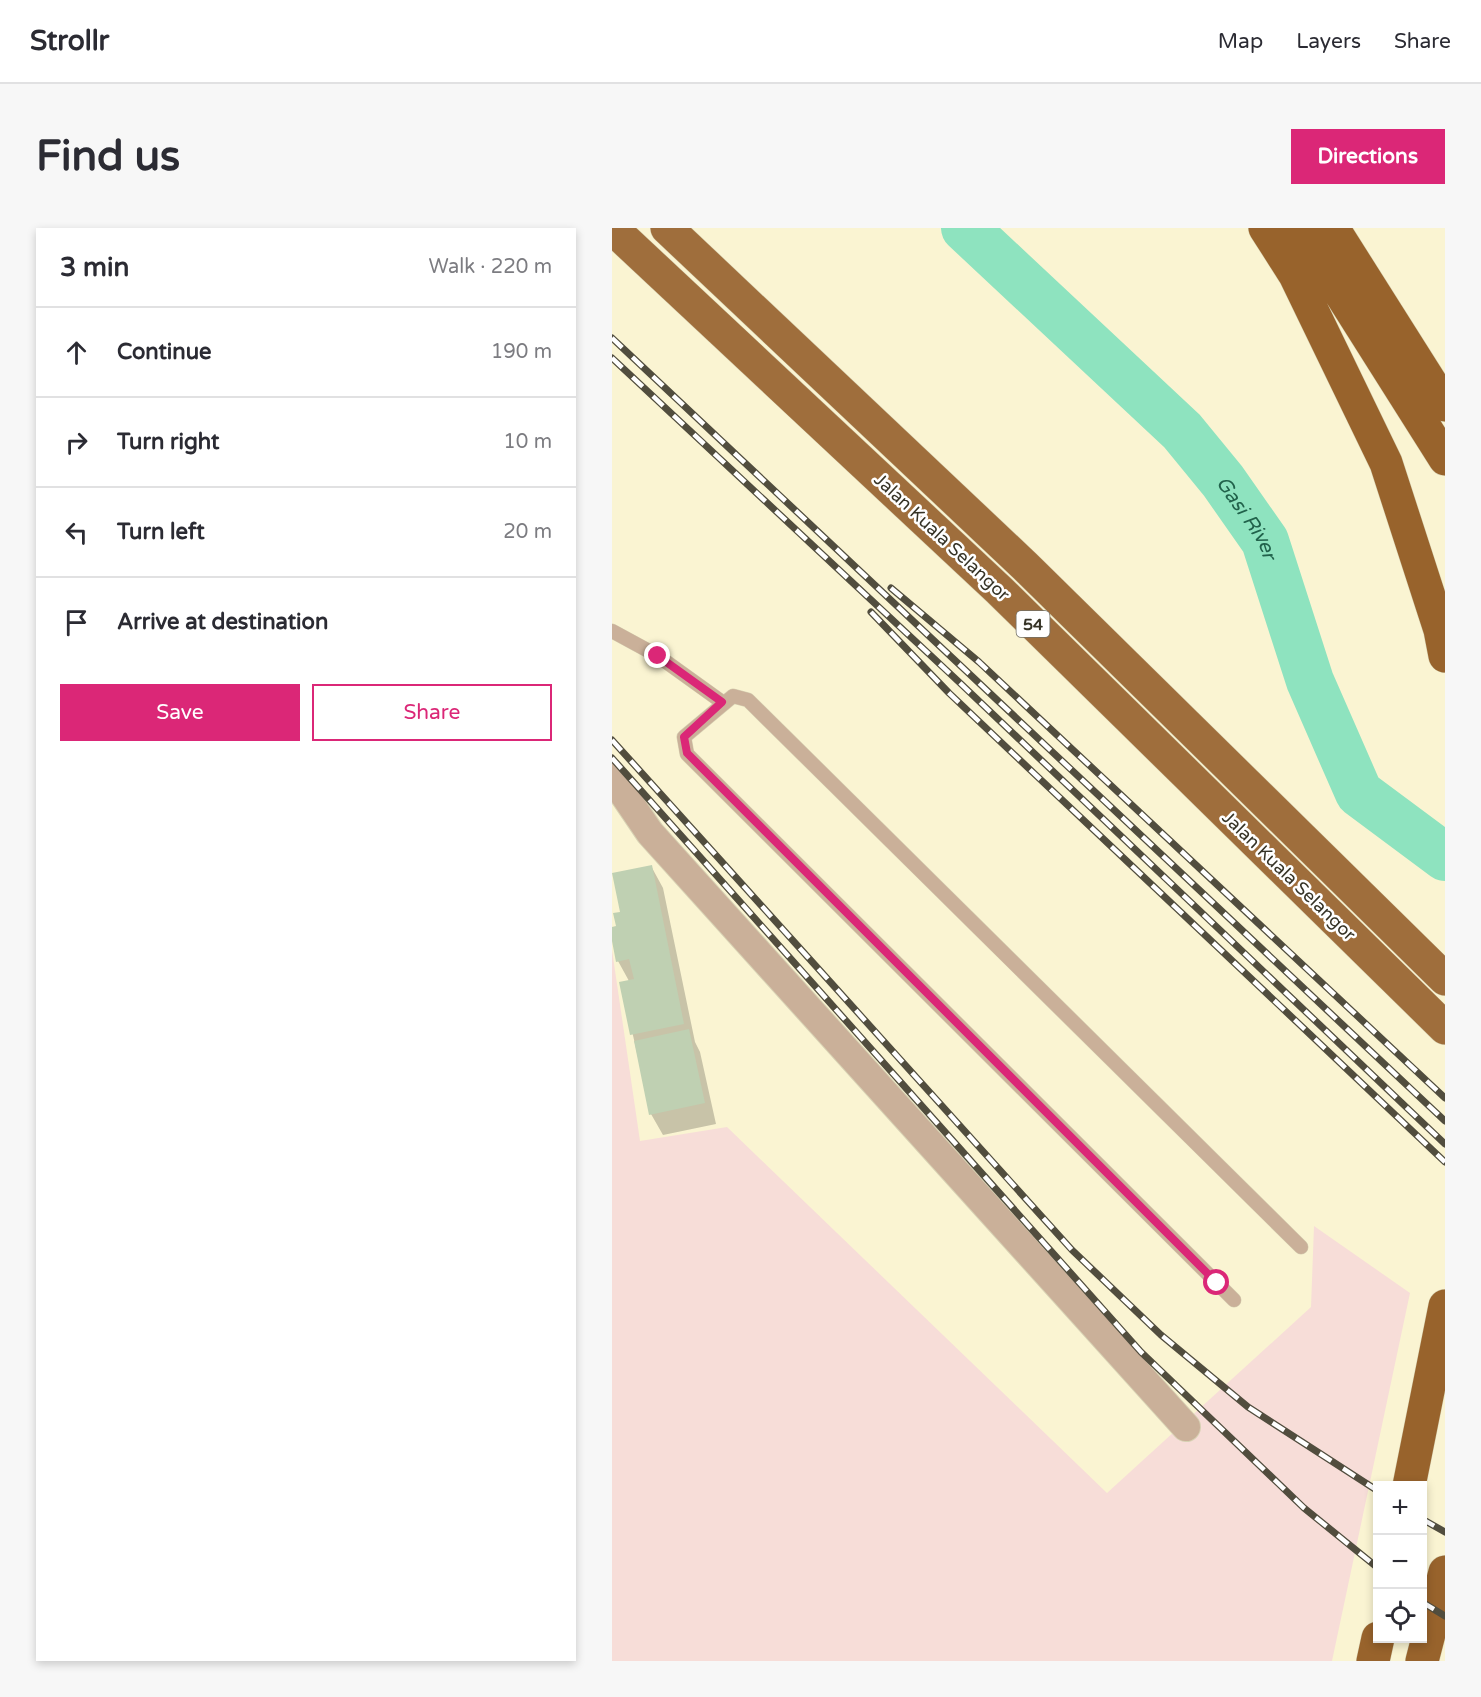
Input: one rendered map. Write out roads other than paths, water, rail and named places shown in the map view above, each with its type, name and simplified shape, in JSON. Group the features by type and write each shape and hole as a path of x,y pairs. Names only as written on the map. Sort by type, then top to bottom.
{"highway":[{"name":"Jalan Kuala Selangor","path":"612,228 999,590 1445,1028"},
{"name":"Jalan Kuala Selangor","path":"667,228 1025,566 1445,979"},
{"path":"1265,228 1295,275 1386,463 1440,630 1445,656"},
{"path":"1299,228 1445,459"},
{"path":"1333,228 1445,405"},
{"path":"1410,1481 1445,1306"},
{"path":"1422,1661 1445,1572"},
{"path":"1373,1661 1376,1643"}],"street":[{"path":"612,777 650,833 1186,1426"}],"lane":[{"path":"612,631 658,656 722,702"},
{"path":"1234,1300 687,753 684,737 722,702 734,696 748,700 1301,1247"}],"waterway":[{"name":"Gasi River","path":"965,228 1182,431 1223,481 1265,541 1310,681 1359,793 1445,857"}],"railway":[{"path":"612,338 1445,1121"},
{"path":"612,358 959,682 1445,1144"},
{"path":"891,588 979,662 1445,1098"},
{"path":"871,612 949,693 1445,1162"},
{"path":"612,740 1072,1250 1161,1335 1248,1407 1373,1488"},
{"path":"612,758 1141,1352 1304,1508 1373,1564"},
{"path":"1427,1522 1445,1532"},
{"path":"1427,1605 1445,1616"}]}
